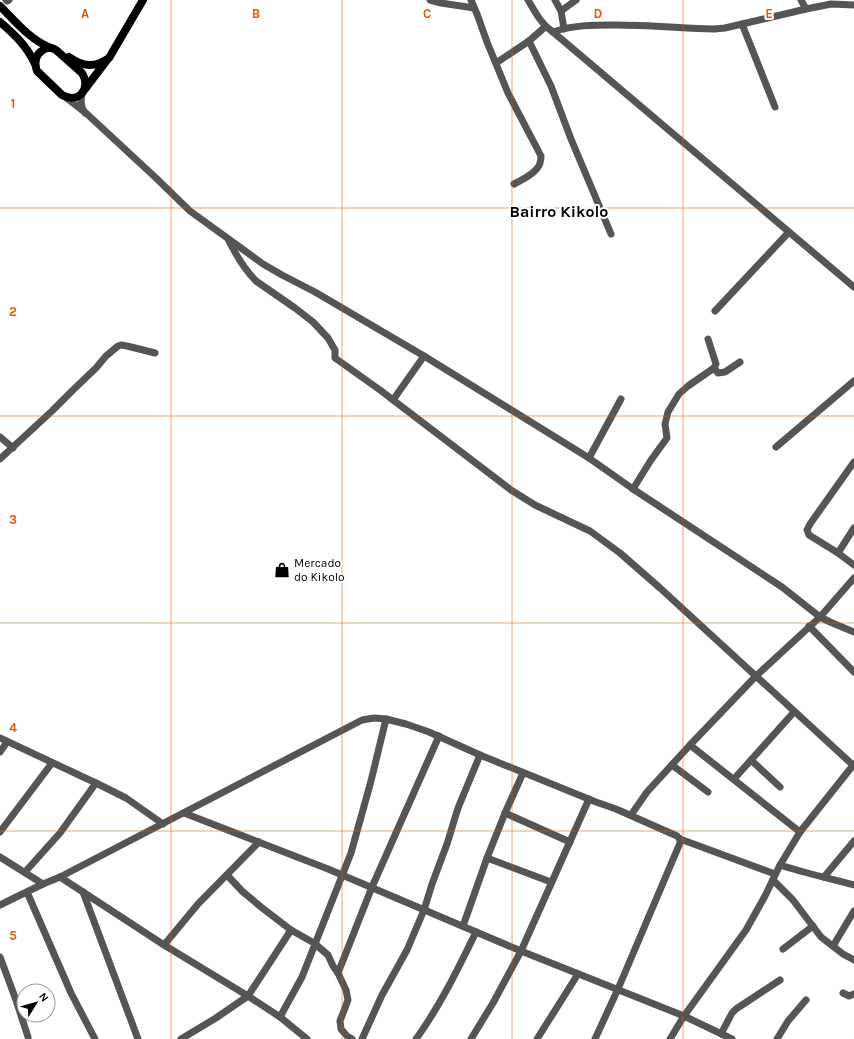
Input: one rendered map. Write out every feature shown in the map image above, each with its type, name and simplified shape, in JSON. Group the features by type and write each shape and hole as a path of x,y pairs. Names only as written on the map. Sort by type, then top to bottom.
{"main road":[{"path":"0,22 25,46 31,55 37,70 62,95 71,98 80,95 109,58 143,0"},
{"path":"0,6 34,39 43,45 63,52 76,62 82,64 96,64 104,62 109,58"},
{"path":"35,66 36,57 39,53 47,48 54,49 82,73 86,82 83,91"}],"street":[{"path":"430,0 474,8"},
{"path":"471,0 508,92 541,156 538,168 530,175 514,184"},
{"path":"528,0 536,15 545,27 553,32 854,287"},
{"path":"555,0 561,11 564,29"},
{"path":"561,11 576,0"},
{"path":"801,0 806,9"},
{"path":"553,32 564,29 590,26 629,25 714,29 725,28 831,4 854,5"},
{"path":"742,24 775,107"},
{"path":"496,63 529,41 545,27"},
{"path":"529,41 548,81 611,234"},
{"path":"83,91 81,102 83,109 87,114"},
{"path":"62,95 87,114 190,211 263,264 315,292 424,356 589,458 633,489 782,587 820,616 854,632"},
{"path":"715,311 789,232"},
{"path":"228,239 239,259 256,282 304,314 328,338 335,350 335,358 393,400 511,490 536,505 590,531 620,553 854,765 800,832 780,865 746,930 684,1016 670,1039"},
{"path":"633,489 667,438 665,424 668,412 680,394 688,386 714,368 716,364 716,360 708,339"},
{"path":"0,459 52,411 106,356 118,346 127,346 155,353"},
{"path":"393,400 424,356"},
{"path":"714,368 718,373 725,372 740,362"},
{"path":"776,447 854,381"},
{"path":"589,458 621,399"},
{"path":"0,436 13,448"},
{"path":"854,462 807,530 809,535 854,565"},
{"path":"838,553 854,528"},
{"path":"631,816 647,792 690,745 756,676 820,616 854,578"},
{"path":"809,626 854,672"},
{"path":"734,778 794,712"},
{"path":"0,906 60,877 362,720 374,718 386,719 406,724 439,736 480,755 616,809 677,836 680,839 774,877 821,937 843,954 854,960"},
{"path":"280,1017 302,977 314,943 351,853 386,719"},
{"path":"338,973 372,887 439,736"},
{"path":"0,738 126,798 163,824"},
{"path":"0,752 7,742"},
{"path":"690,745 734,778 800,832"},
{"path":"362,1039 380,999 407,950 424,910 458,808 480,755"},
{"path":"750,760 780,787"},
{"path":"0,832 52,763"},
{"path":"672,765 708,792"},
{"path":"463,926 487,858 523,773"},
{"path":"25,872 60,833 96,783"},
{"path":"471,1039 493,1003 521,951 589,799"},
{"path":"184,813 342,874 521,951 684,1016 732,1039"},
{"path":"505,813 570,842"},
{"path":"594,1039 618,989 680,843 680,839"},
{"path":"824,877 854,841"},
{"path":"164,945 198,904 259,842"},
{"path":"0,857 43,884"},
{"path":"487,858 552,882"},
{"path":"780,865 805,873 854,885"},
{"path":"227,875 253,901 291,930 314,943 328,955 346,990 348,1000 340,1021 341,1029 352,1039"},
{"path":"60,877 164,945 248,996 280,1017 307,1039"},
{"path":"27,892 71,993 95,1039"},
{"path":"83,892 138,1039"},
{"path":"833,946 854,911"},
{"path":"783,949 813,926"},
{"path":"181,1039 216,1018 248,996 291,930"},
{"path":"416,1039 439,1004 476,932"},
{"path":"0,957 28,1037"},
{"path":"537,1039 578,974"},
{"path":"721,1034 736,1009 780,980"},
{"path":"843,993 849,996 854,994"},
{"path":"777,1039 788,1021 806,1000"}],"place":[{"name":"Mercado do Kikolo","path":"282,570"}],"district":[{"name":"Bairro Kikolo","path":"559,211"}]}
